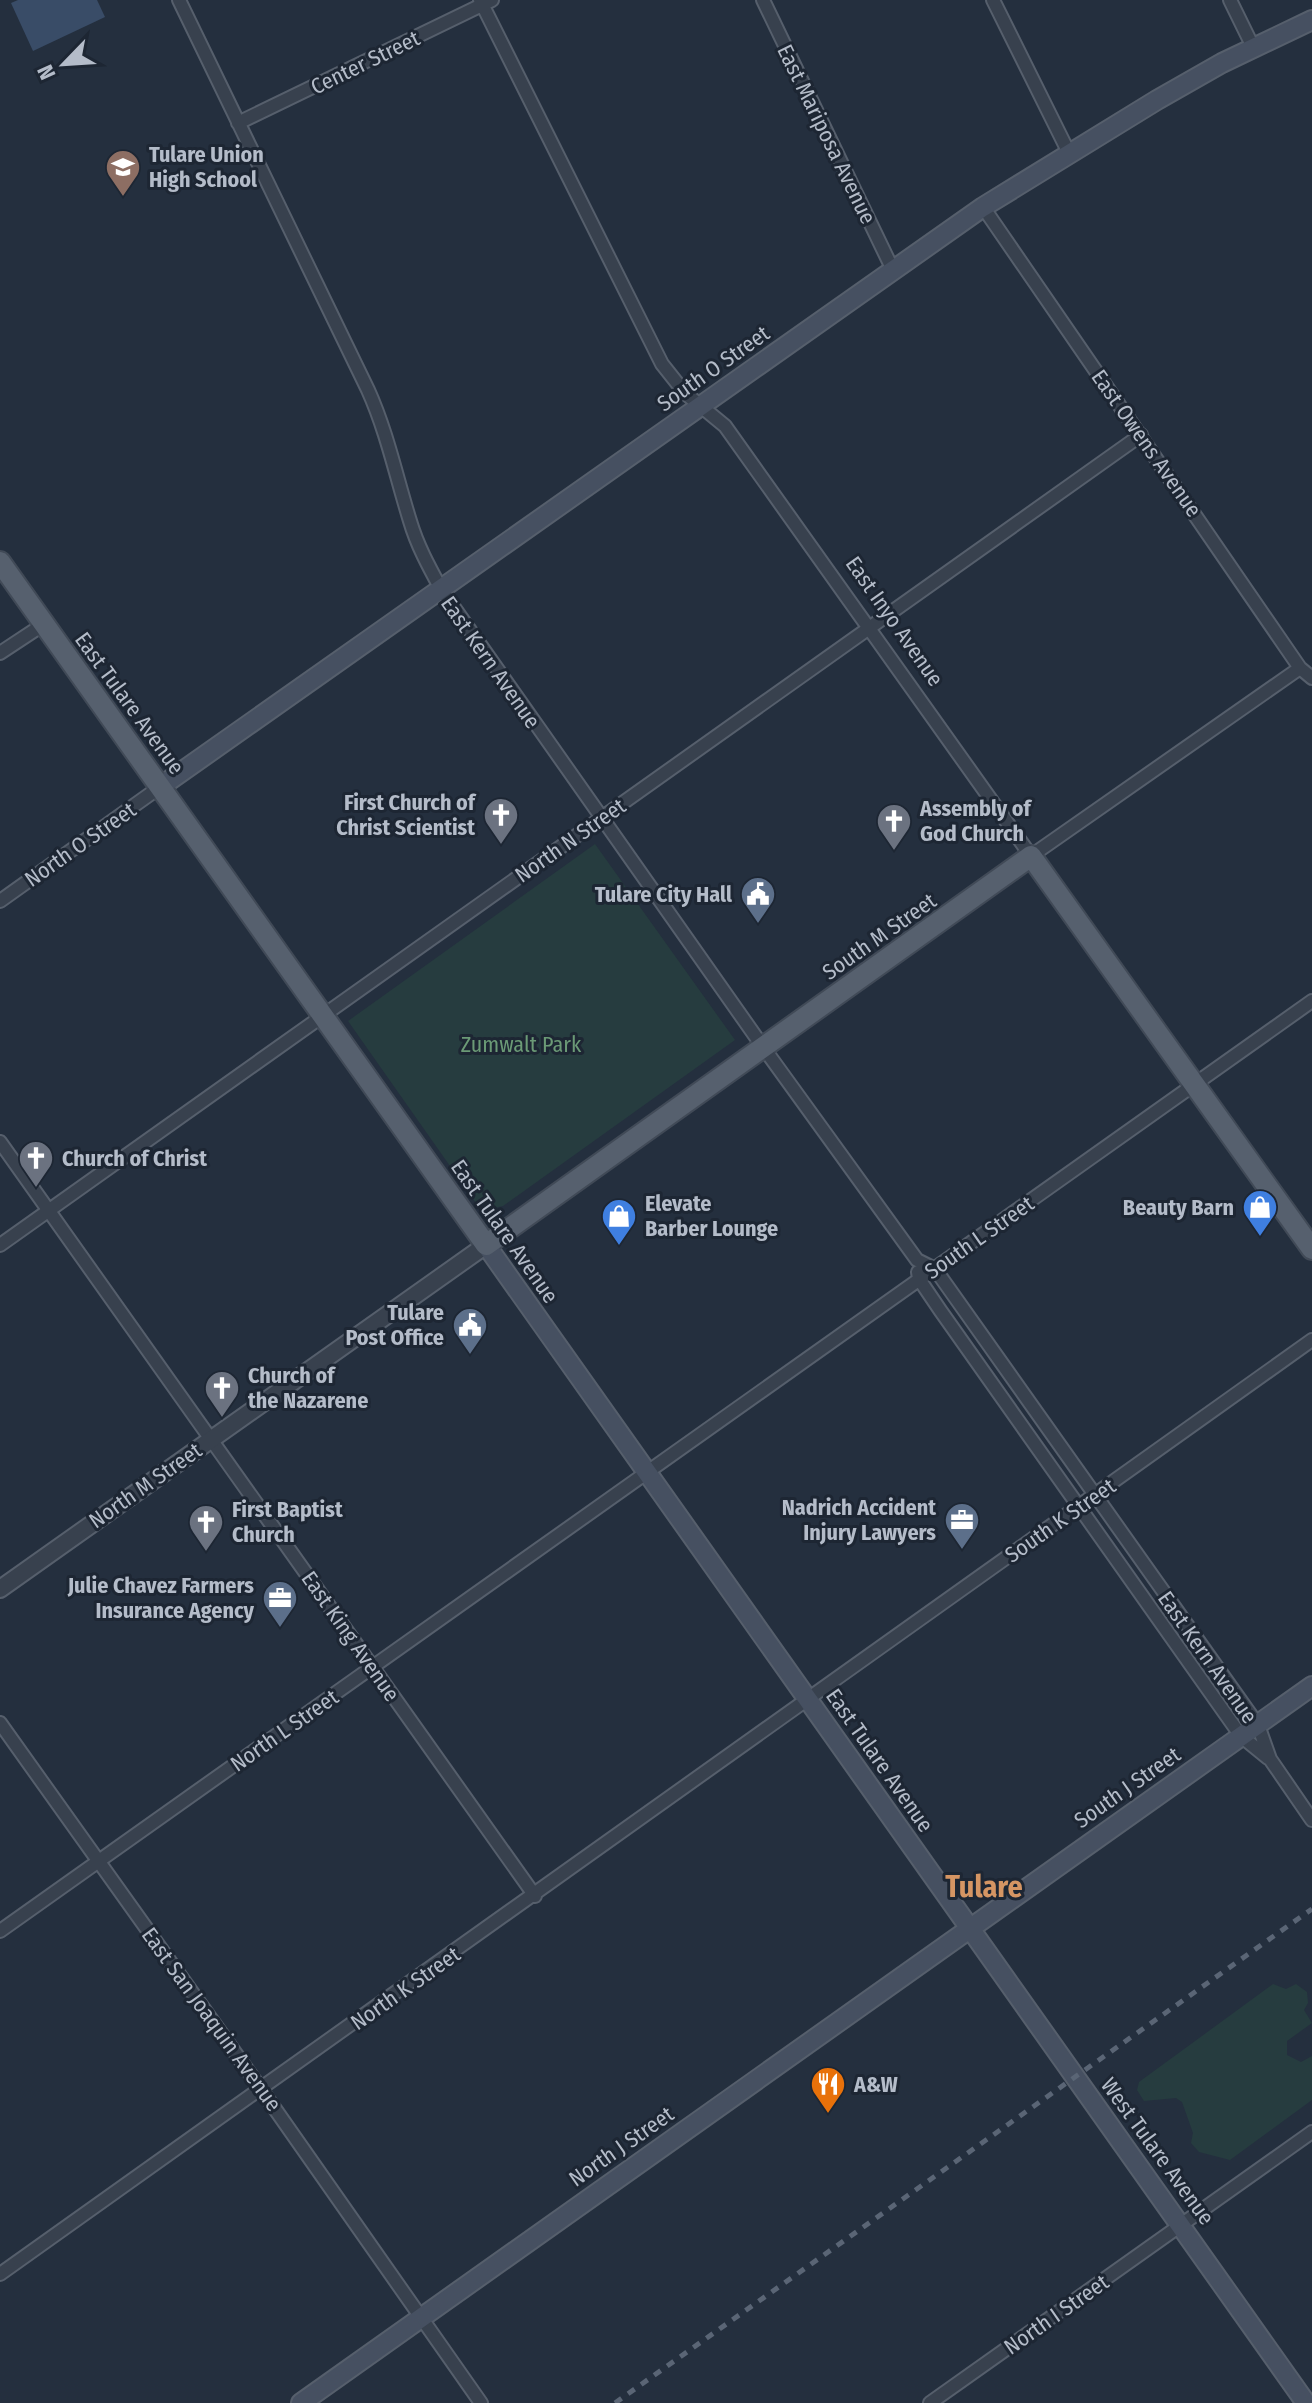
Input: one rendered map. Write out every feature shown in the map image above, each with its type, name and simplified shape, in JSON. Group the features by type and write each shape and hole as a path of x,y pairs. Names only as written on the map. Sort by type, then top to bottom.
{"main road":[{"name":"South O Street","path":"160,787 892,268 983,207 1157,100 1253,47 1312,20"},
{"name":"East Tulare Avenue","path":"0,562 970,1929"},
{"name":"South M Street","path":"486,1245 1031,856"},
{"name":"East Inyo Avenue","path":"1031,856 1312,1249"},
{"name":"South J Street","path":"970,1929 1312,1686"},
{"name":"West Tulare Avenue","path":"970,1929 1306,2403"},
{"name":"North J Street","path":"301,2403 970,1929"}],"street":[{"name":"East Kern Avenue","path":"179,0 381,419 410,522 423,556 441,589 917,1260 935,1269 1258,1725 1270,1759"},
{"name":"East Mariposa Avenue","path":"763,0 892,268"},
{"path":"993,0 1069,153"},
{"path":"1230,0 1253,47"},
{"name":"Center Street","path":"238,123 485,2"},
{"name":"East Inyo Avenue","path":"485,2 662,364 685,393 725,426 1031,856"},
{"name":"East Owens Avenue","path":"983,207 1300,668 1312,678"},
{"name":"North N Street","path":"0,1245 1141,435"},
{"path":"0,653 44,624"},
{"name":"South M Street","path":"1031,856 1300,668"},
{"name":"North O Street","path":"0,901 160,787"},
{"name":"South L Street","path":"645,1472 1312,1001"},
{"name":"East King Avenue","path":"0,1142 535,1896"},
{"name":"North M Street","path":"0,1589 486,1245"},
{"name":"East Kern Avenue","path":"917,1260 919,1279 1079,1507 1241,1736 1270,1759"},
{"name":"South K Street","path":"807,1698 1312,1340"},
{"name":"North L Street","path":"0,1931 645,1472"},
{"name":"North K Street","path":"0,2274 535,1896 807,1698"},
{"name":"East San Joaquin Avenue","path":"0,1723 481,2403"},
{"path":"1270,1759 1312,1820"},
{"name":"North I Street","path":"930,2403 1312,2132"}],"green space":[{"name":"Zumwalt Park","path":"595,844 735,1040 503,1206 488,1209 476,1203 348,1021"},
{"path":"1273,1984 1286,1989 1296,1984 1307,1992 1308,2003 1304,2010 1312,2023 1287,2041 1287,2055 1301,2062 1312,2056 1312,2100 1230,2160 1199,2152 1191,2143 1193,2133 1182,2102 1176,2098 1144,2101 1137,2090 1139,2082"}],"water":[{"path":"18,0 97,0 105,17 33,51 11,3"}],"railway":[{"path":"615,2403 1312,1909"}],"place":[{"name":"Tulare Union High School","path":"123,198"},
{"name":"First Church of Christ Scientist","path":"501,846"},
{"name":"Assembly of God Church","path":"894,852"},
{"name":"Tulare City Hall","path":"758,925"},
{"name":"Church of Christ","path":"36,1189"},
{"name":"Beauty Barn","path":"1260,1238"},
{"name":"Elevate Barber Lounge","path":"619,1247"},
{"name":"Tulare Post Office","path":"470,1356"},
{"name":"Church of the Nazarene","path":"222,1419"},
{"name":"Nadrich Accident Injury Lawyers","path":"962,1551"},
{"name":"First Baptist Church","path":"206,1553"},
{"name":"Julie Chavez Farmers Insurance Agency","path":"280,1629"},
{"name":"A&W","path":"828,2115"}],"district":[{"name":"Tulare","path":"984,1887"}]}
